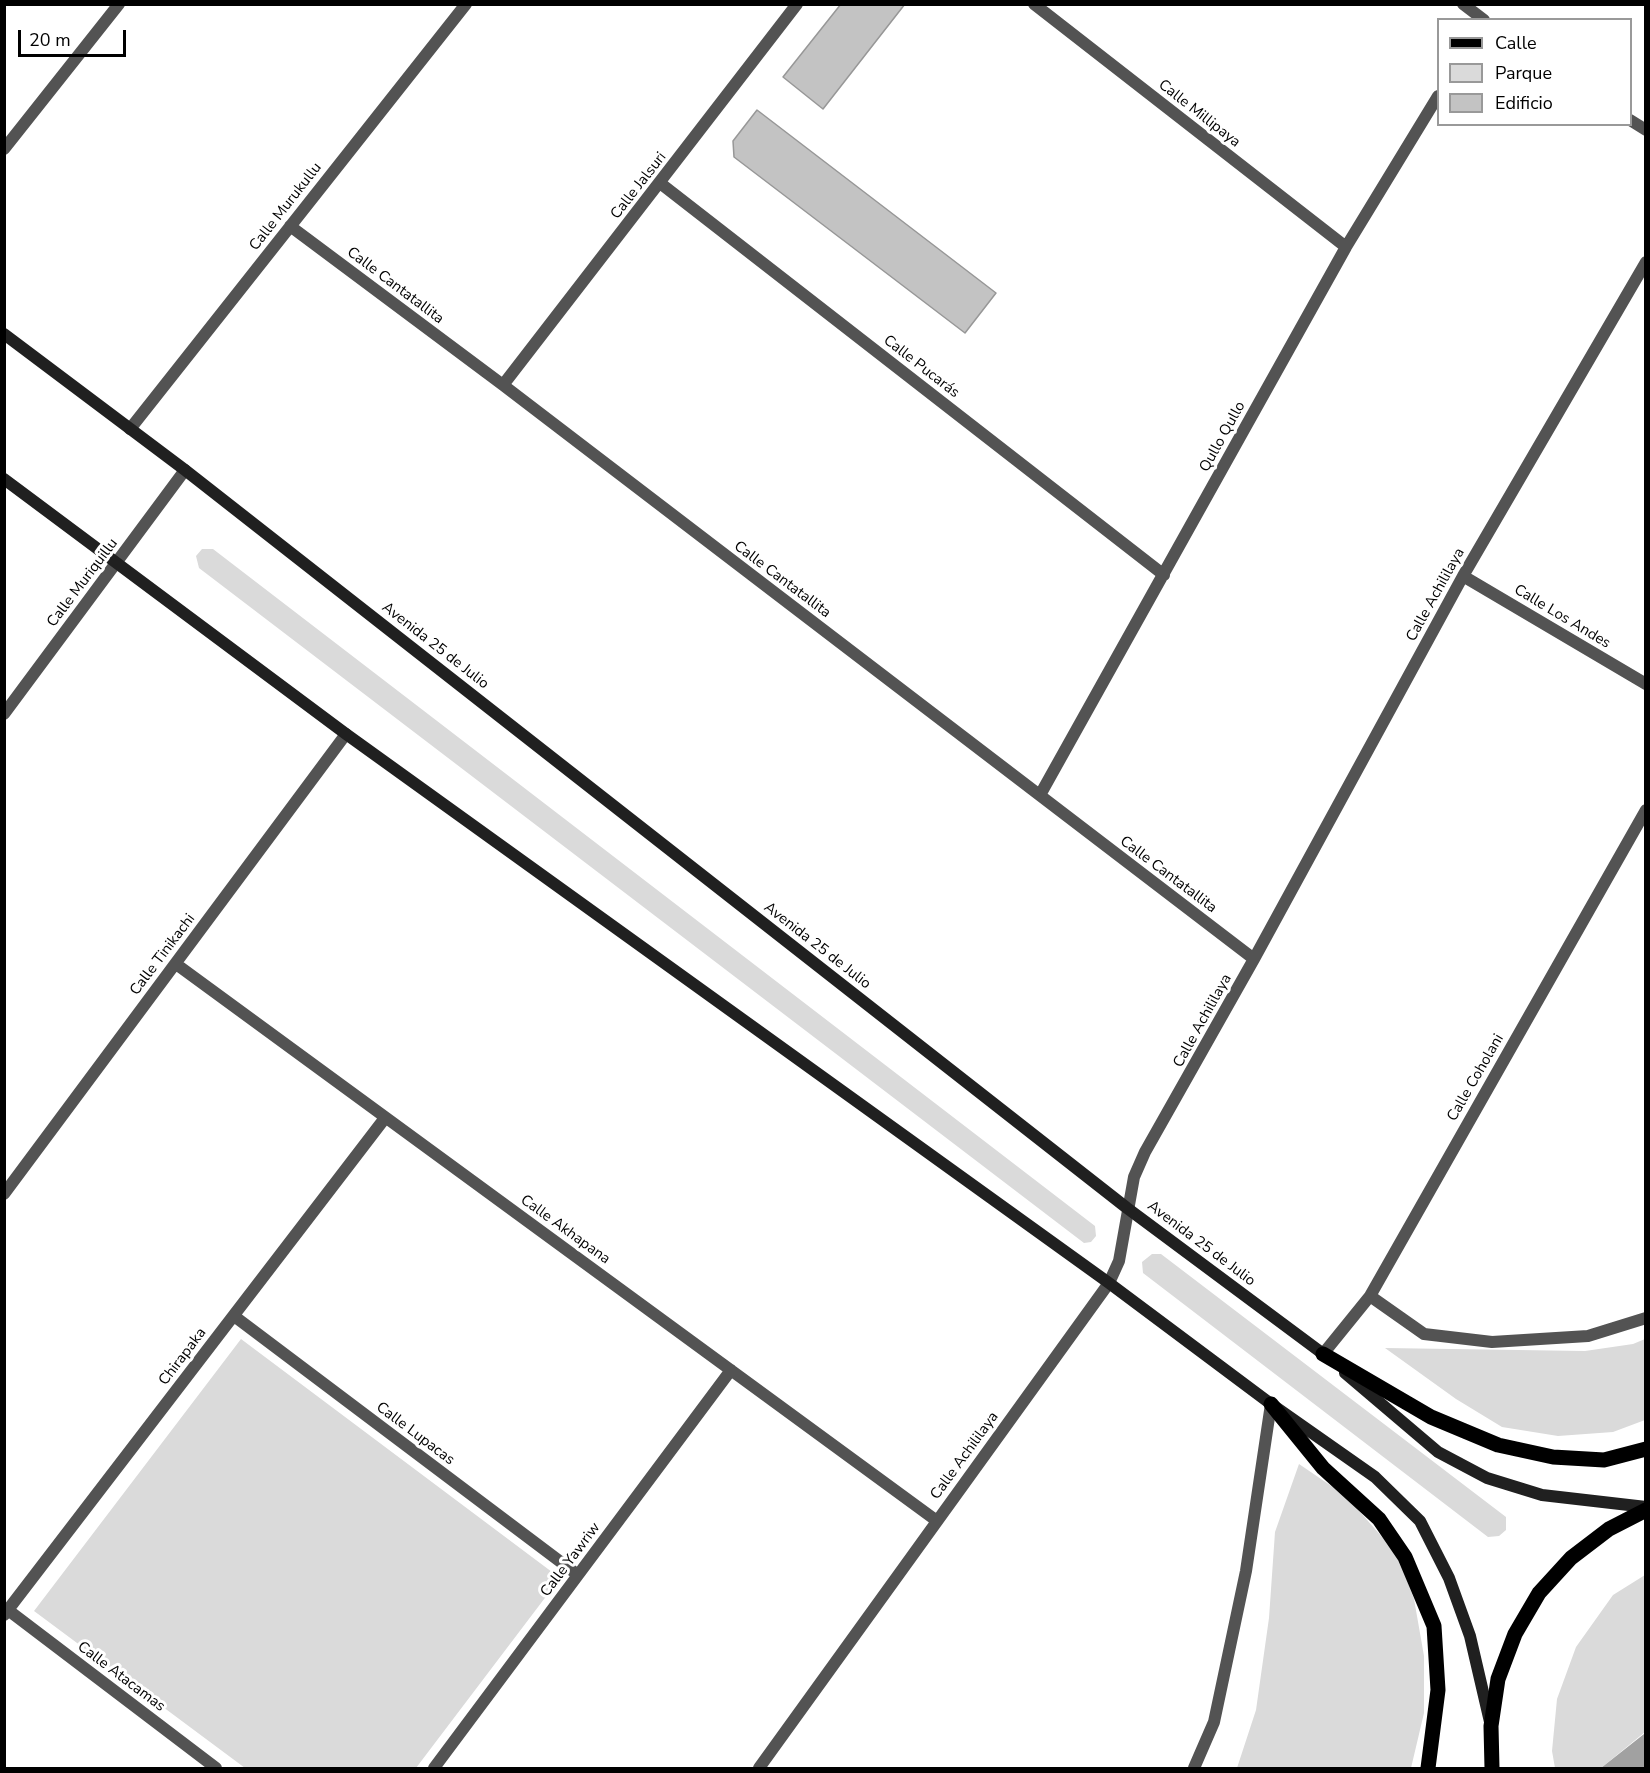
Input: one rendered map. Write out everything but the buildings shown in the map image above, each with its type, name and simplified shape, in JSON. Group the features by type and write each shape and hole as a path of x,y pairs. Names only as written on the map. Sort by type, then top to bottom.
{"main road":[{"name":"Avenida 25 de Julio","path":"4,334 185,470 1127,1208 1323,1354 1438,1452 1487,1478 1542,1495 1646,1509"},
{"path":"4,479 346,734 1375,1477 1420,1521 1449,1578 1470,1636 1491,1726"},
{"path":"1323,1354 1431,1417 1498,1445 1553,1458 1604,1461 1646,1449"},
{"path":"1271,1404 1323,1468 1379,1519 1405,1557 1434,1626 1438,1690 1428,1768"},
{"path":"1481,1768 1491,1761 1491,1726 1498,1679 1515,1634 1539,1593 1571,1558 1609,1529 1646,1509"}],"street":[{"path":"4,149 119,4"},
{"name":"Calle Murukullu","path":"130,429 466,4"},
{"name":"Calle Jalsuri","path":"503,385 797,4"},
{"name":"Calle Millipaya","path":"1034,4 1346,247"},
{"path":"1463,4 1481,18"},
{"name":"Qullo Qullo","path":"1040,795 1346,247 1437,98"},
{"path":"1632,121 1646,130"},
{"name":"Calle Pucarás","path":"660,183 1164,575"},
{"name":"Calle Cantatallita","path":"290,226 503,385 1254,959"},
{"name":"Calle Achililaya","path":"759,1768 1109,1283 1119,1261 1134,1177 1145,1152 1254,959 1463,576 1646,262"},
{"name":"Calle Muriquillu","path":"4,714 185,470"},
{"name":"Calle Los Andes","path":"1463,576 1646,684"},
{"name":"Calle Tinikachi","path":"4,1194 346,734"},
{"name":"Calle Coholani","path":"1323,1354 1370,1296 1646,810"},
{"name":"Calle Akhapana","path":"176,964 937,1521"},
{"name":"Chirapaka","path":"6,1613 385,1118"},
{"path":"1370,1296 1424,1334 1492,1342 1588,1336 1646,1318"},
{"name":"Calle Lupacas","path":"234,1316 578,1575"},
{"name":"Calle Yawriw","path":"434,1768 732,1370"},
{"path":"1194,1768 1214,1722 1246,1571 1271,1404"},
{"name":"Calle Atacamas","path":"6,1613 216,1768"}],"green space":[{"path":"202,549 213,549 1095,1226 1096,1236 1091,1242 1084,1243 199,568 196,556"},
{"path":"1152,1254 1161,1254 1506,1517 1506,1530 1499,1536 1488,1537 1143,1273 1142,1262"},
{"path":"241,1339 560,1578 416,1768 245,1768 34,1611"},
{"path":"1645,1339 1645,1420 1613,1432 1558,1436 1502,1427 1456,1399 1385,1348 1585,1351 1633,1344"},
{"path":"1299,1464 1346,1496 1397,1554 1414,1599 1424,1656 1424,1713 1411,1768 1237,1768 1256,1710 1269,1618 1275,1532"},
{"path":"1645,1575 1645,1732 1601,1768 1555,1768 1552,1751 1557,1699 1576,1647 1613,1595"}],"shaded area":[{"path":"1645,1732 1645,1768 1601,1768 1644,1734"}]}
